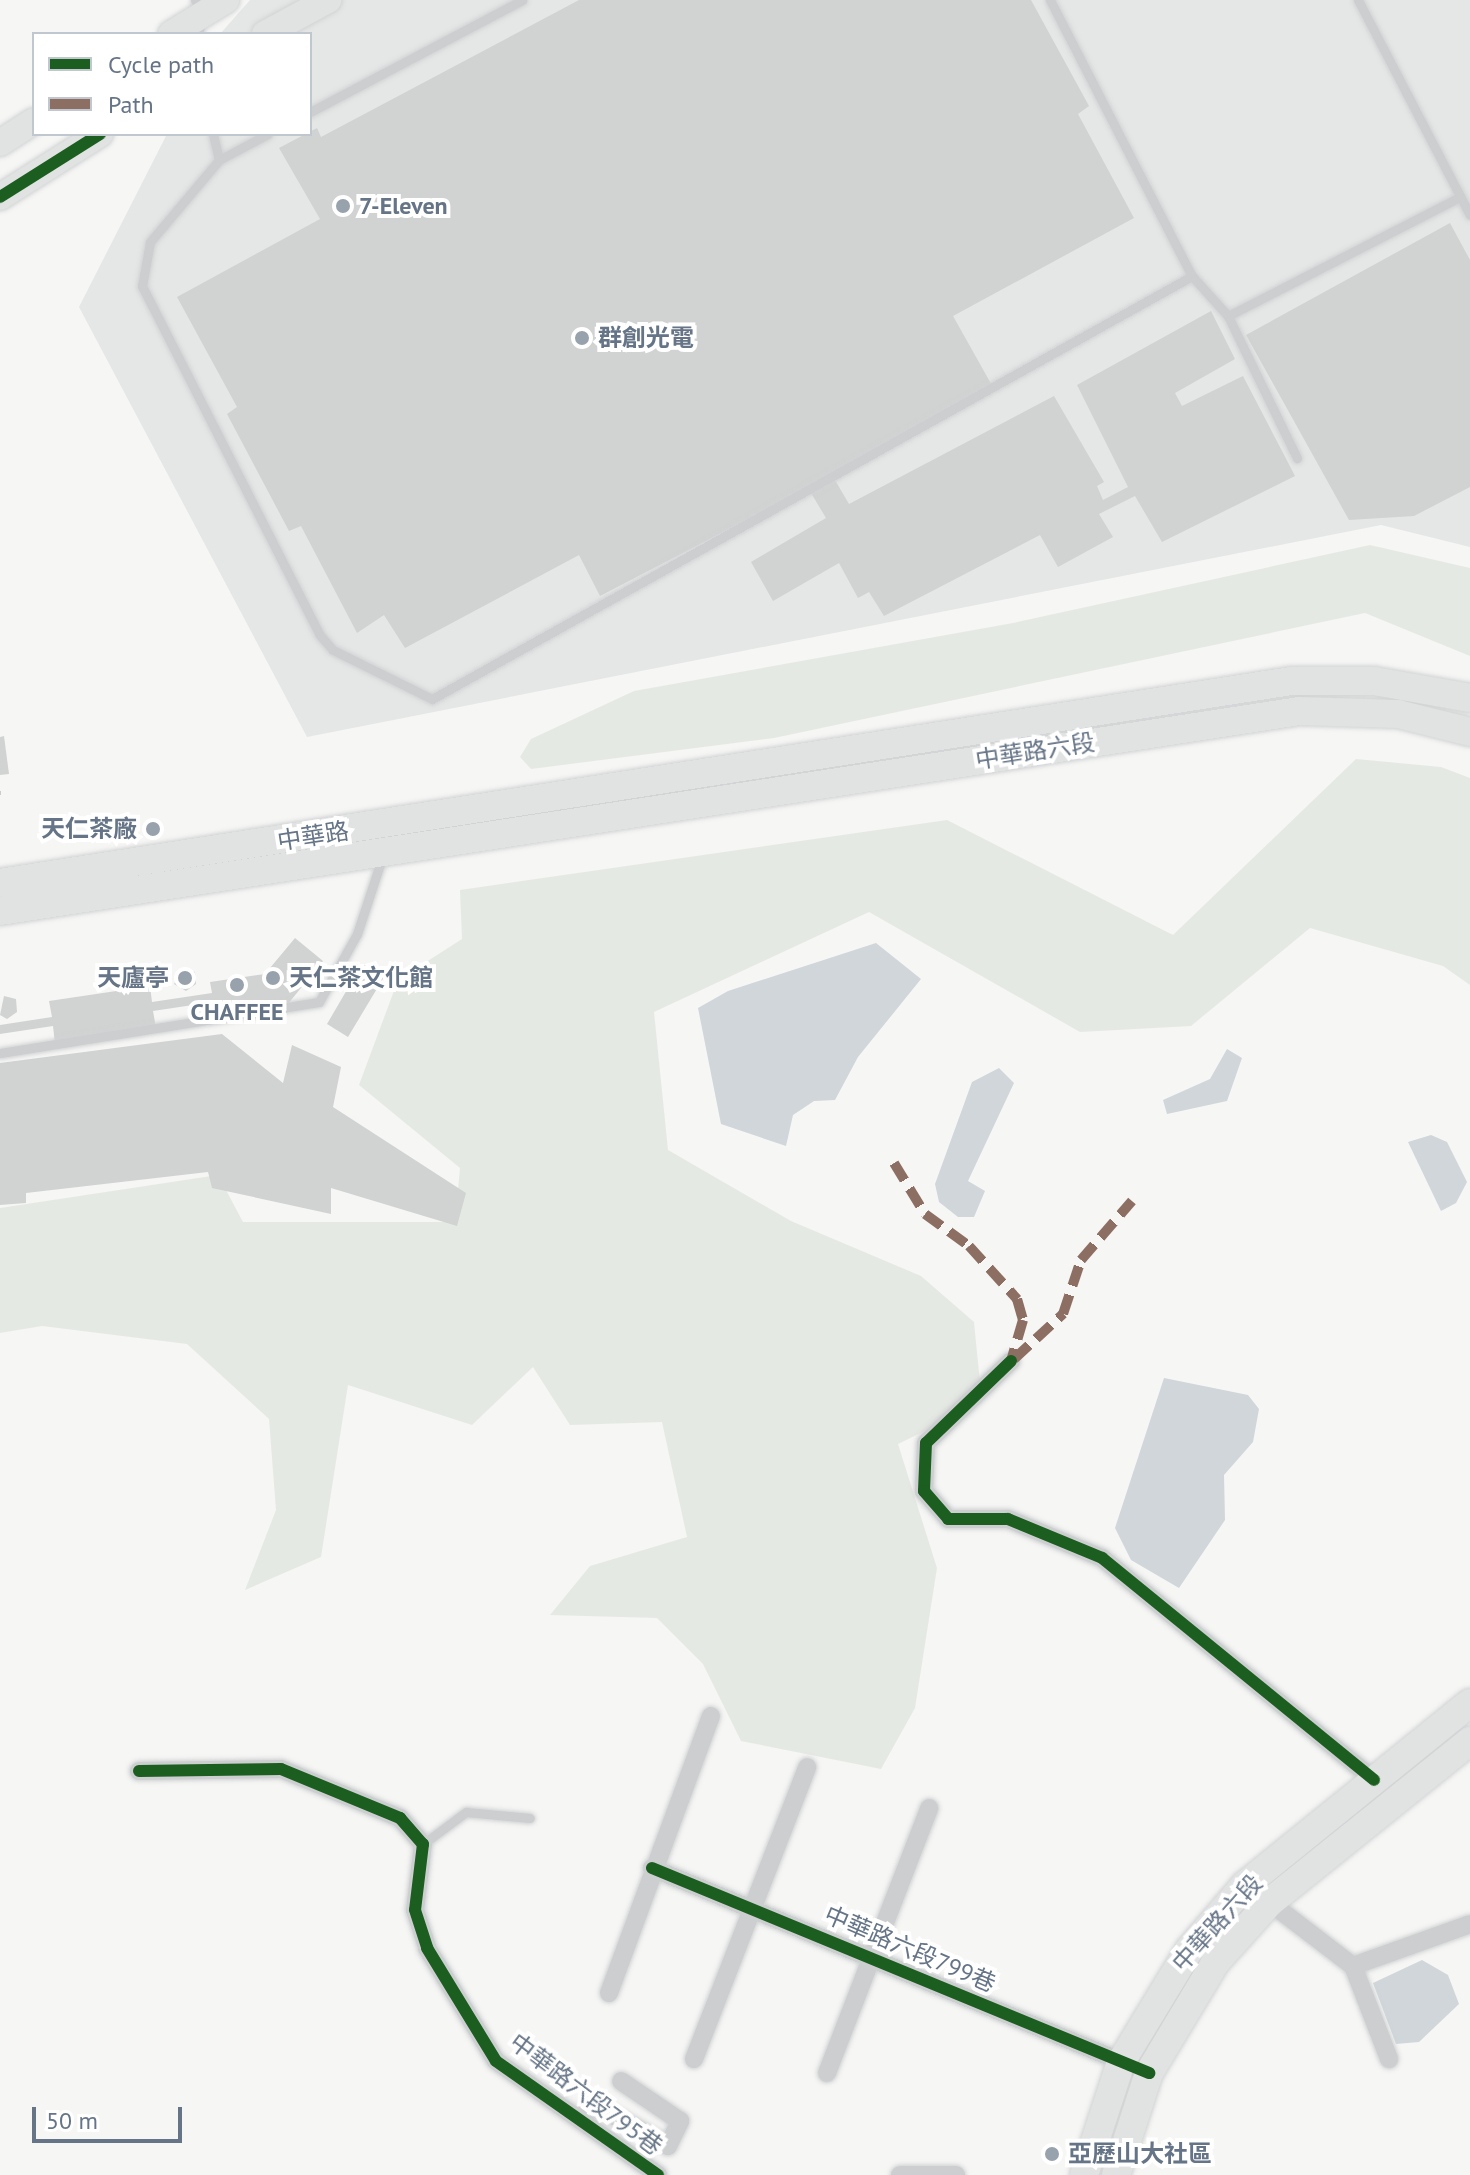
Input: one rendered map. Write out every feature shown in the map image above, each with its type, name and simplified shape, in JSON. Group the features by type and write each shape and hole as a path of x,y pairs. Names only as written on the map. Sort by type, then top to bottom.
{"main road":[{"name":"中華路六段","path":"626,784 1291,681 1374,681 1470,698"},
{"name":"中華路六段","path":"599,819 1299,711 1398,714 1470,732"},
{"name":"中華路","path":"0,911 80,885 411,819 626,784"},
{"name":"中華路","path":"0,883 80,885 384,854 599,819"},
{"name":"中華路六段","path":"1084,2175 1121,2062 1161,1987 1245,1885 1470,1703"},
{"name":"中華路六段","path":"1116,2175 1149,2073 1215,1963 1270,1902 1470,1741"}],"street":[{"path":"174,32 226,0"},
{"path":"269,32 328,0"},
{"path":"0,143 32,122"},
{"path":"0,197 97,136"},
{"path":"411,819 414,849"},
{"path":"1011,1361 926,1443 924,1491 948,1519 1008,1519 1102,1558 1374,1780"},
{"path":"609,1993 652,1868 711,1716"},
{"path":"694,2059 807,1767"},
{"path":"139,1771 281,1769 400,1818 423,1844"},
{"path":"827,2073 874,1958 929,1808"},
{"name":"中華路六段795巷","path":"423,1844 415,1910 427,1948 496,2061 658,2175"},
{"name":"中華路六段799巷","path":"652,1868 1149,2073"},
{"path":"1245,1885 1353,1966 1389,2059"},
{"path":"1353,1966 1470,1924"},
{"path":"580,2120 593,2104 668,2146 680,2121 621,2081"},
{"path":"902,2174 956,2175"}],"lane":[{"path":"312,111 522,0"},
{"path":"1050,0 1192,276 1228,316 1297,458"},
{"path":"1358,0 1470,215"},
{"path":"213,136 219,160"},
{"path":"264,136 219,160 150,242 142,286 319,634 333,650 432,699 1192,276"},
{"path":"1228,316 1460,197"},
{"path":"0,1053 319,1002 357,934 384,854"},
{"path":"423,1844 466,1812 530,1818"}],"shaded area":[{"path":"250,0 1470,0 1470,547 1381,525 307,737 79,307 166,136 312,136 312,32 222,32"},
{"path":"1370,545 1470,568 1470,656 1365,613 774,738 531,769 520,757 531,739 634,691 1013,623"},
{"path":"1356,759 1441,767 1470,778 1470,985 1443,966 1310,928 1191,1026 1080,1032 869,912 654,1012 668,1150 791,1221 921,1276 974,1322 982,1403 898,1444 937,1568 915,1708 881,1769 741,1741 703,1664 657,1618 550,1615 590,1566 687,1537 662,1422 570,1425 533,1367 472,1425 348,1385 321,1557 245,1590 276,1510 269,1419 187,1344 42,1326 0,1333 0,1208 218,1175 243,1222 455,1222 460,1168 359,1085 398,980 462,939 460,890 947,820 1173,935"},
{"path":"876,943 921,979 858,1057 835,1100 814,1101 793,1115 786,1146 721,1124 698,1008 728,991"},
{"path":"1227,1049 1242,1058 1227,1101 1167,1114 1163,1100 1210,1079"},
{"path":"999,1068 1014,1083 968,1181 985,1191 974,1217 958,1217 939,1202 935,1184 972,1082"},
{"path":"1431,1135 1447,1142 1467,1182 1456,1203 1441,1211 1408,1142"},
{"path":"1164,1378 1248,1395 1259,1409 1253,1442 1224,1475 1225,1520 1179,1588 1131,1560 1115,1528"},
{"path":"1422,1960 1448,1975 1459,2004 1419,2042 1396,2044 1373,1983"}],"building":[{"name":"群創光電","path":"579,0 1031,0 1089,106 1078,114 1134,218 953,316 994,389 832,475 849,504 1054,396 1104,482 1097,486 1103,500 1128,487 1077,385 1211,311 1235,359 1175,393 1182,406 1243,376 1295,476 1162,542 1135,496 1099,514 1113,537 1058,567 1040,535 884,616 869,592 858,598 839,563 773,601 751,562 826,518 808,488 600,596 579,555 405,648 384,615 357,633 301,526 289,531 227,414 237,407 177,297 320,219 279,148 302,136 312,136 312,131 317,128 321,137"},
{"path":"1450,223 1470,260 1470,487 1414,516 1349,520 1246,335"},
{"path":"4,736 9,774 0,775 0,737"},
{"path":"295,938 323,961 283,1010 215,1020 213,1002 153,1011 156,1028 55,1044 53,1026 0,1034 0,1025 52,1017 49,1001 150,986 152,1002 212,993 210,982 265,974"},
{"path":"362,964 384,977 348,1037 327,1024"},
{"name":"天廬亭","path":"183,968 195,972 196,984 186,991 174,984"},
{"path":"4,996 16,999 17,1012 7,1019 0,1015"},
{"path":"222,1034 283,1083 292,1045 341,1067 333,1107 466,1193 457,1226 331,1188 331,1214 212,1188 208,1172 26,1193 26,1203 0,1205 0,1063"}],"marked path":[{"path":"894,1163 925,1214 969,1246 1017,1299 1023,1320 1011,1361"},
{"path":"1014,1359 1063,1314 1081,1260 1132,1201"}],"cycle path":[{"path":"0,197 97,136"},
{"path":"1011,1361 926,1443 924,1491 948,1519 1008,1519 1102,1558 1374,1780"},
{"path":"139,1771 281,1769 400,1818 423,1844 415,1910 427,1948 496,2061 658,2175"},
{"path":"652,1868 1149,2073"}],"place":[{"name":"7-Eleven","path":"343,206"},
{"name":"群創光電","path":"582,338"},
{"name":"天仁茶廠","path":"153,829"},
{"name":"天廬亭","path":"185,978"},
{"name":"天仁茶文化館","path":"273,978"},
{"name":"CHAFFEE","path":"237,985"},
{"name":"亞歷山大社區","path":"1052,2154"}]}
